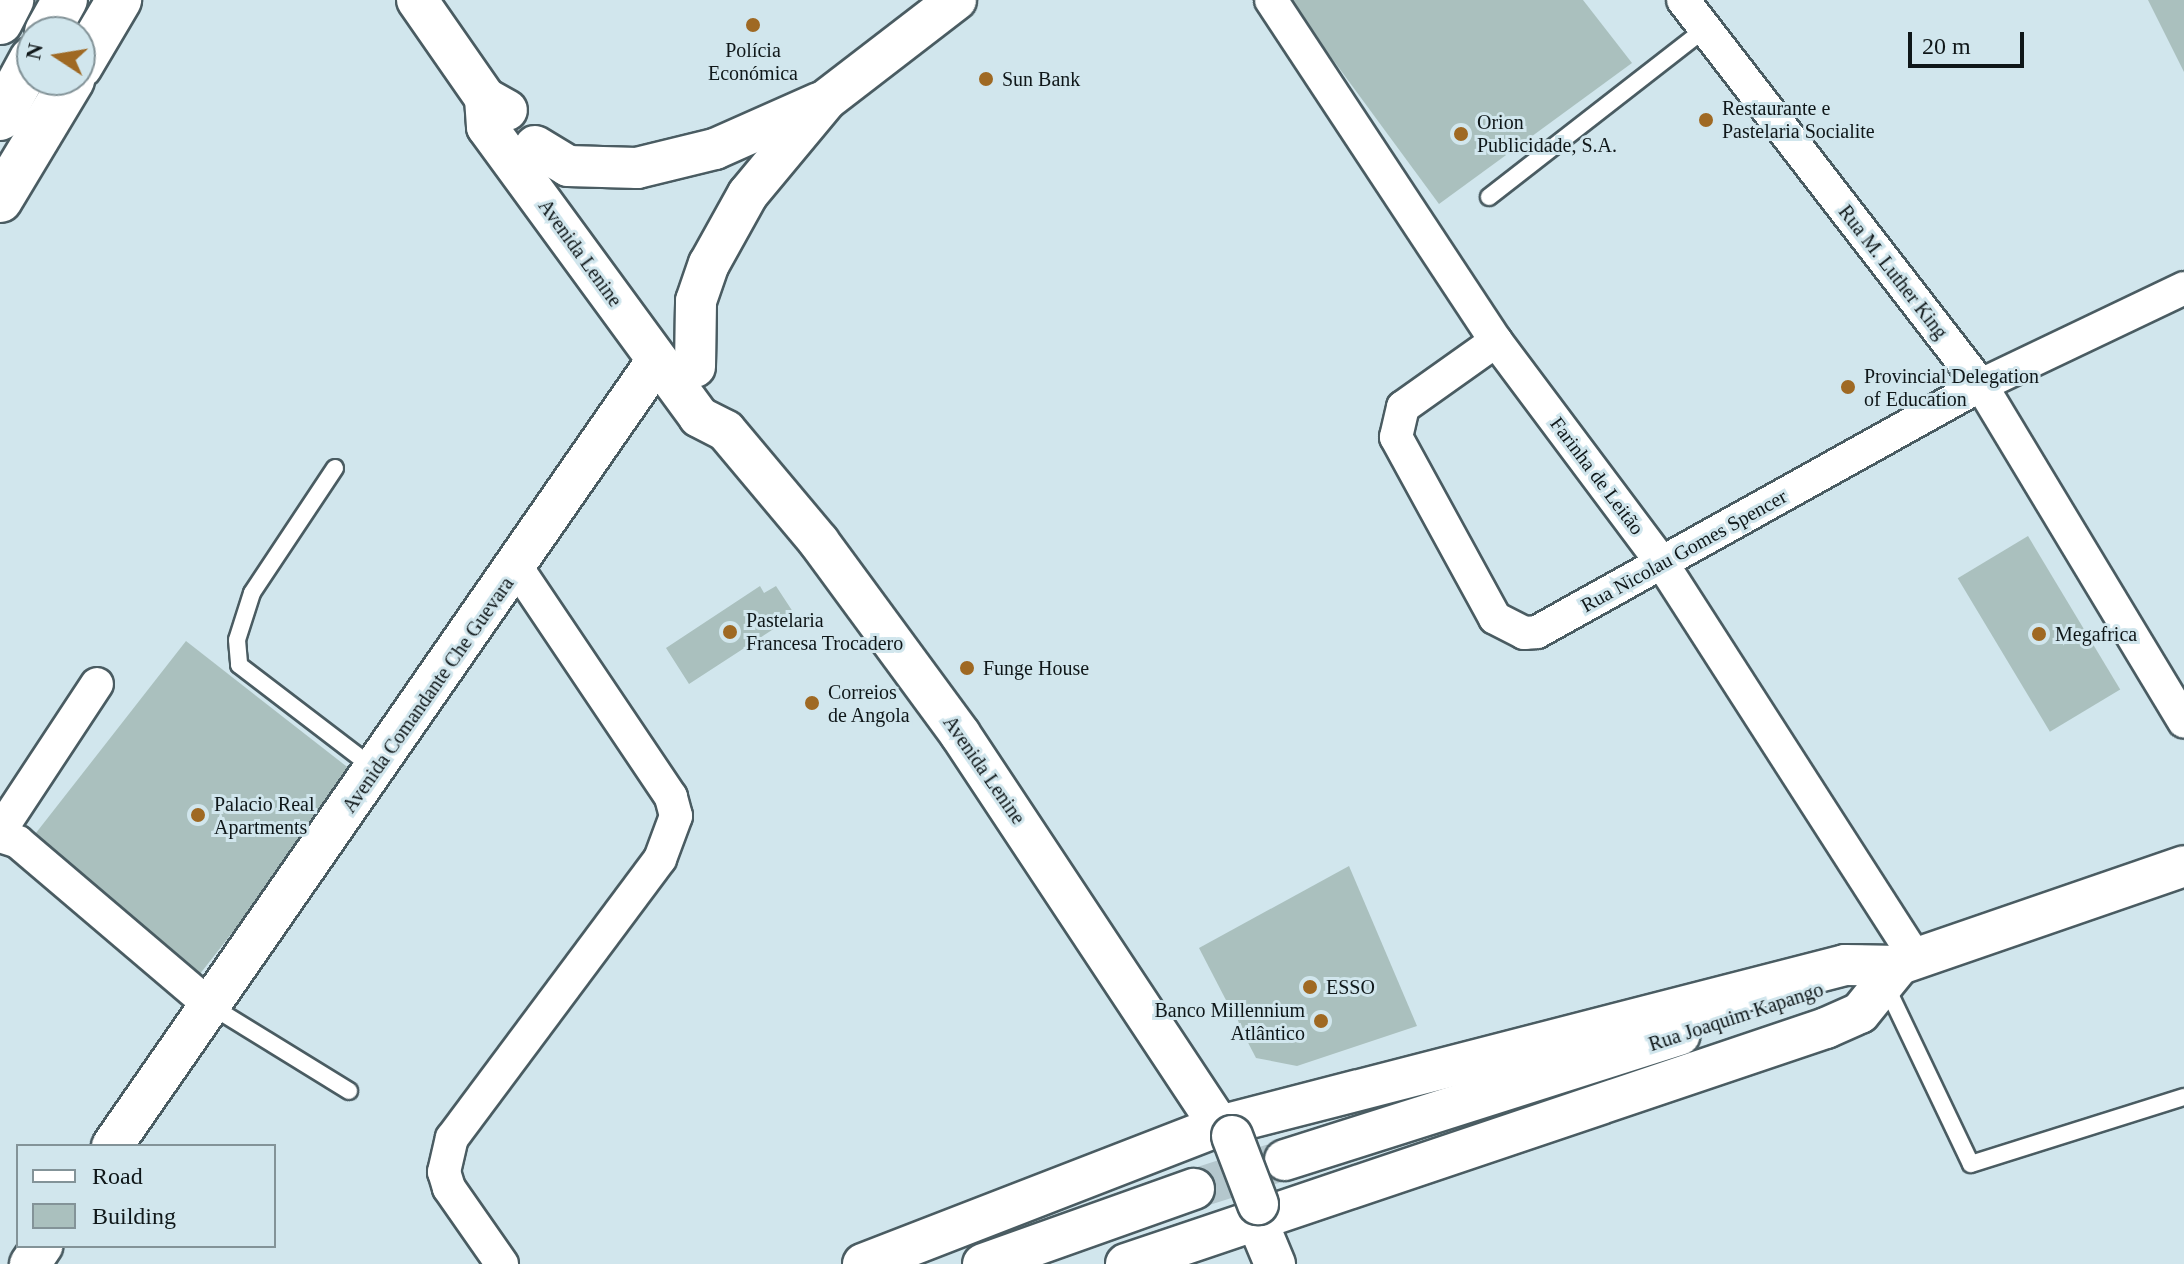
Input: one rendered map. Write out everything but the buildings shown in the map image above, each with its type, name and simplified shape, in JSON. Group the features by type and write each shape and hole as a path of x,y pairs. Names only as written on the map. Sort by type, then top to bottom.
{"main road":[{"path":"0,22 11,0"},
{"path":"96,39 119,0"},
{"path":"0,118 16,88"},
{"path":"0,200 62,96"}],"street":[{"name":"Avenida Lenine","path":"417,0 485,98 509,111 535,146 676,363 699,417 726,431 819,542 960,734 1223,1135 1275,1264"},
{"path":"676,363 692,332 709,264 748,194 826,100 956,0"},
{"name":"Farinha de Leitão","path":"1271,0 1496,341 1662,563 1900,970"},
{"name":"Rua M. Luther King","path":"1683,0 1981,385 2184,722"},
{"name":"Avenida Lenine","path":"485,98 487,127 676,363"},
{"path":"535,146 568,166 637,168 715,149 826,100"},
{"name":"Rua Nicolau Gomes Spencer","path":"1496,341 1403,407 1396,421 1396,437 1495,618 1512,629 1537,632 1981,385 2184,288"},
{"name":"Avenida Comandante Che Guevara","path":"113,1144 517,568 676,363"},
{"path":"502,1264 449,1188 444,1172 452,1138 660,859 676,816 671,797 517,568"},
{"path":"97,684 0,834 18,842 211,1006"},
{"name":"Rua Joaquim Kapango","path":"1285,1160 1900,970 2184,866"},
{"path":"863,1264 1223,1135 1845,965 1900,970"},
{"path":"1126,1264 1253,1211 1826,1028 1860,1013 1900,970"},
{"path":"983,1264 1194,1189"}],"lane":[{"path":"1489,197 1705,29"},
{"path":"335,468 252,593 237,640 239,665 376,770"},
{"path":"1900,970 1971,1164 2184,1097"},
{"path":"211,1006 349,1091"}],"tunnel":[{"path":"1194,1189 1285,1160"}],"place":[{"name":"Polícia Económica","path":"753,25"},
{"name":"Sun Bank","path":"986,79"},
{"name":"Restaurante e Pastelaria Socialite","path":"1706,120"},
{"name":"Orion Publicidade, S.A.","path":"1461,134"},
{"name":"Provincial Delegation of Education","path":"1848,387"},
{"name":"Pastelaria Francesa Trocadero","path":"730,632"},
{"name":"Megafrica","path":"2039,634"},
{"name":"Funge House","path":"967,668"},
{"name":"Correios de Angola","path":"812,703"},
{"name":"Palacio Real Apartments","path":"198,815"},
{"name":"ESSO","path":"1310,987"},
{"name":"Banco Millennium Atlântico","path":"1321,1021"}]}
